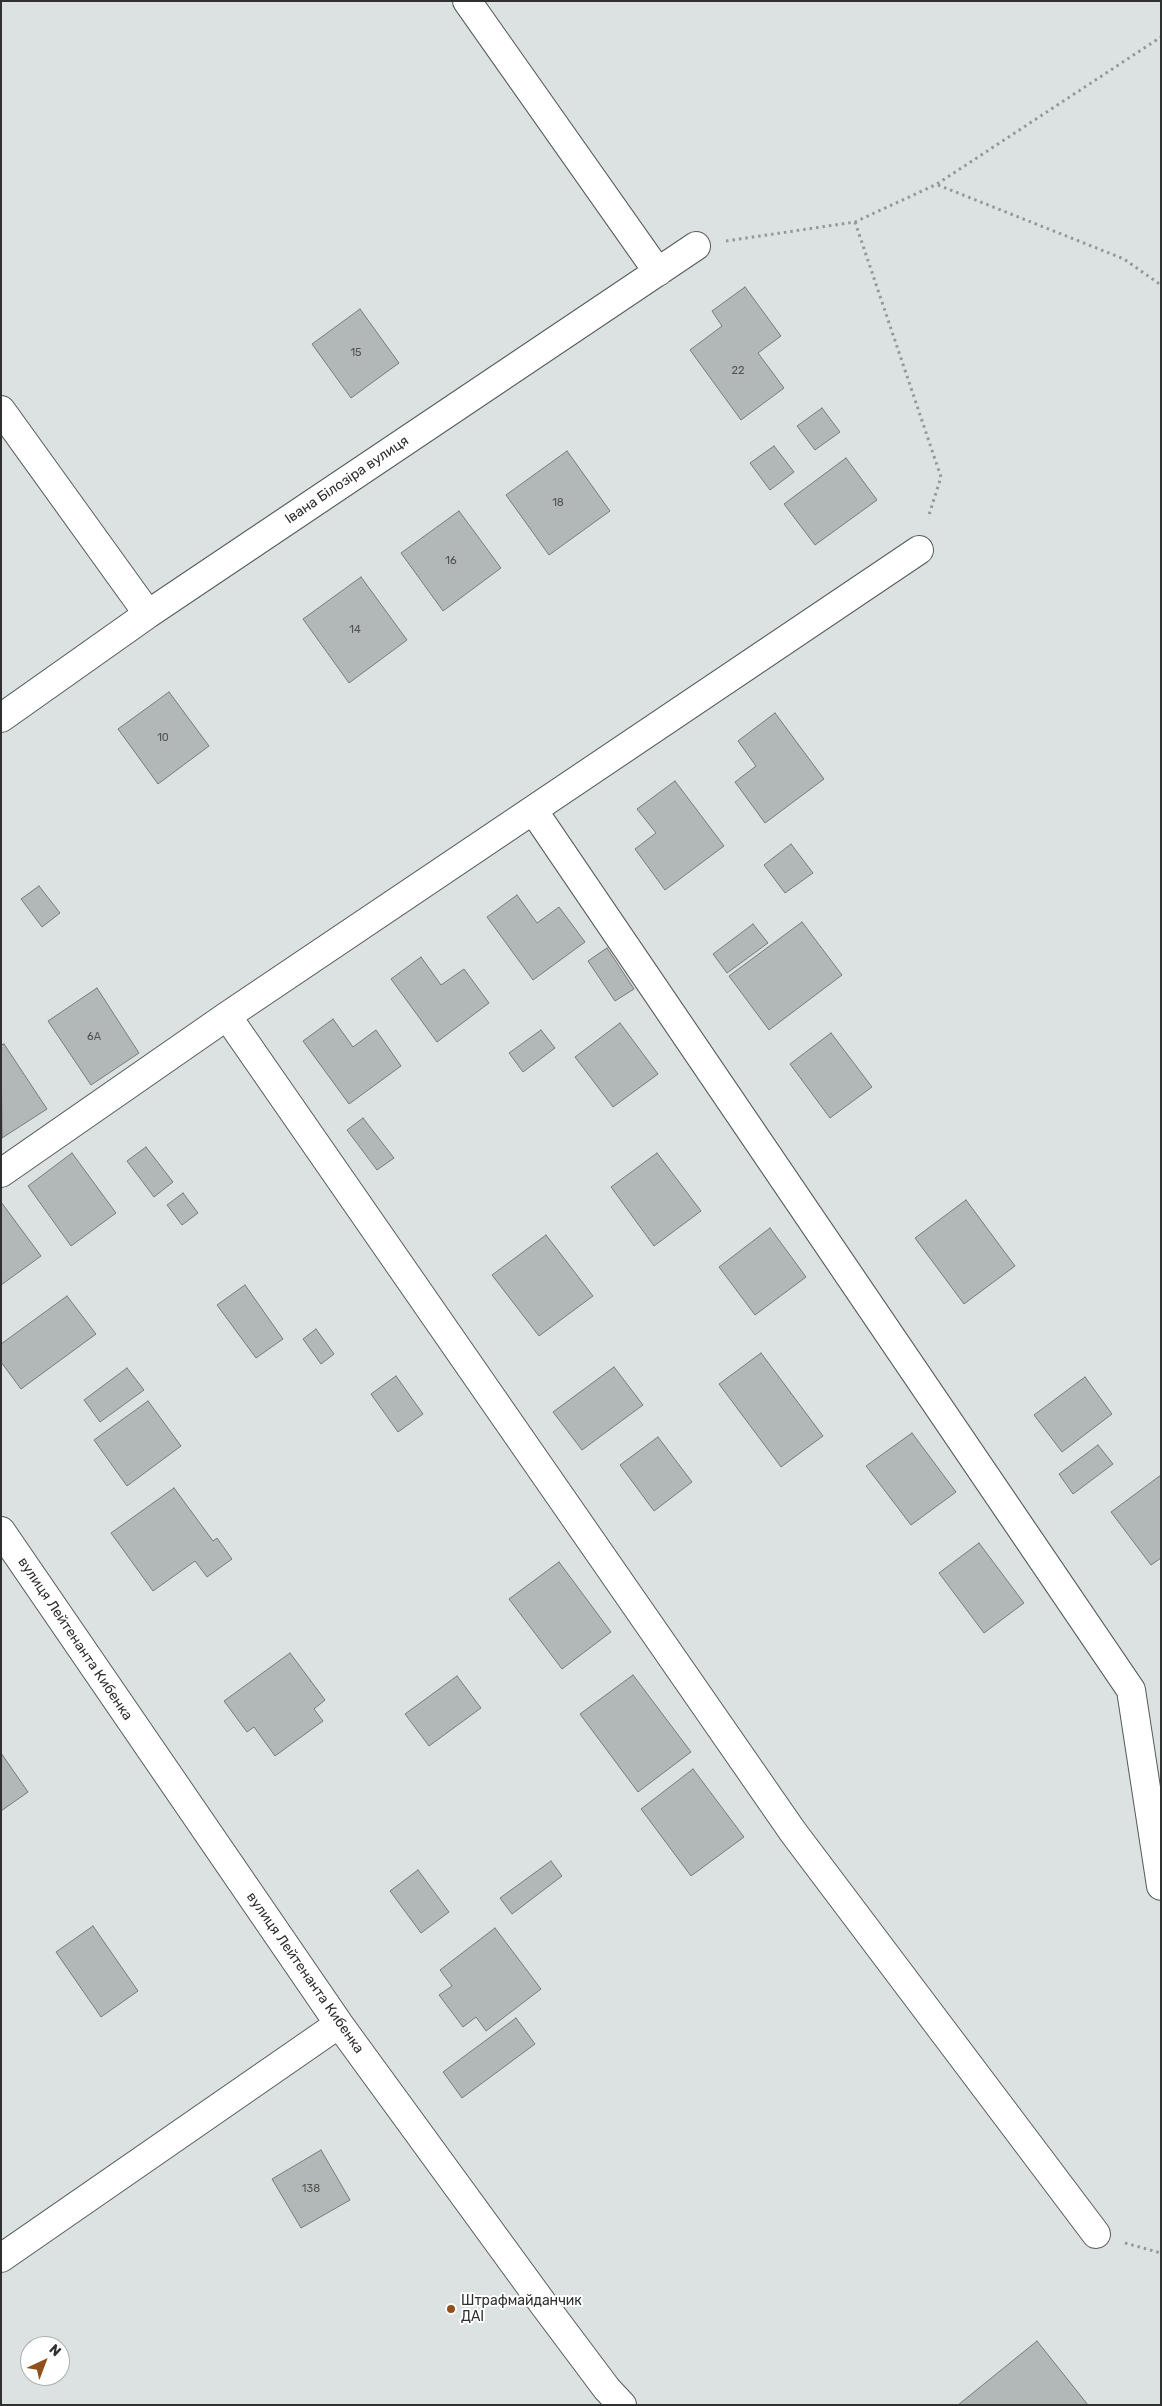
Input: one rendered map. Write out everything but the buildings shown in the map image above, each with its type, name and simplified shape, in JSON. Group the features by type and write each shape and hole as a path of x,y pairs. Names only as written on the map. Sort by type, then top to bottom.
{"street":[{"path":"466,1 658,272"},
{"name":"Івана Білозіра вулиця","path":"1,718 148,614 696,246"},
{"path":"1,410 148,614"},
{"path":"1,1173 227,1016 919,550"},
{"path":"532,810 1131,1690 1161,1886"},
{"path":"227,1016 792,1832 1096,2234"},
{"name":"вулиця Лейтенанта Кибенка","path":"1,1531 339,2024 555,2320 607,2389 622,2405"},
{"path":"1,2258 339,2024"}],"path":[{"path":"696,246 855,222 937,184 1161,38"},
{"path":"937,184 1124,259 1161,285"},
{"path":"855,222 941,477 919,550"}],"place":[{"name":"Штрафмайданчик ДАІ","path":"451,2309"}]}
